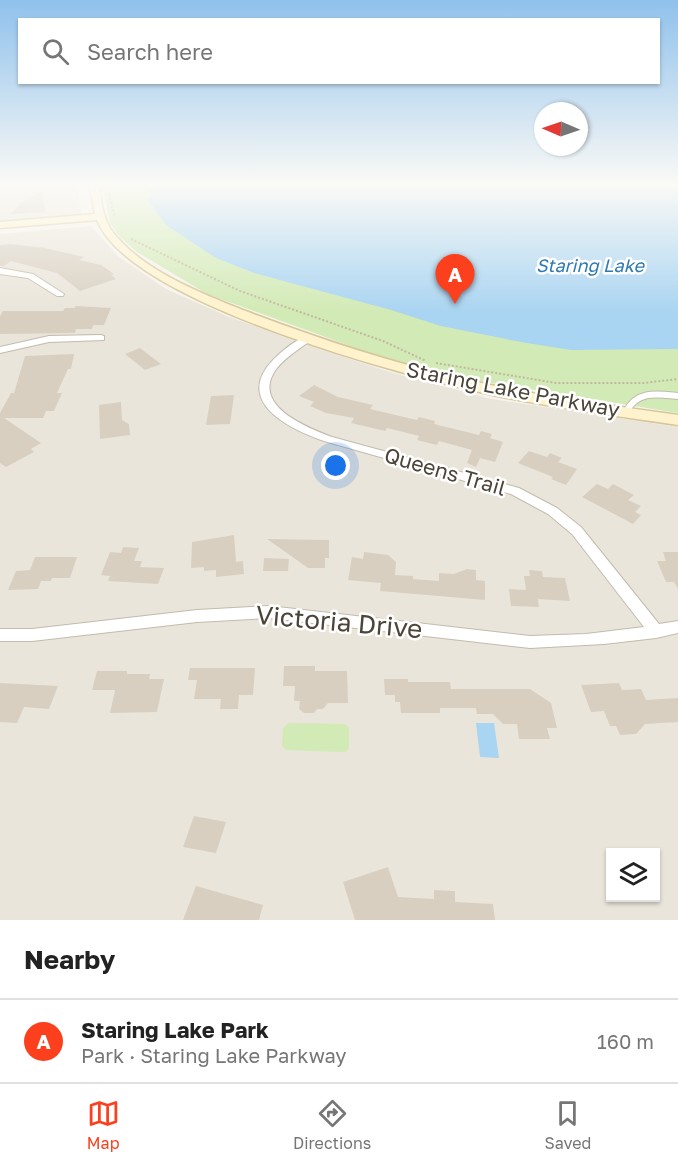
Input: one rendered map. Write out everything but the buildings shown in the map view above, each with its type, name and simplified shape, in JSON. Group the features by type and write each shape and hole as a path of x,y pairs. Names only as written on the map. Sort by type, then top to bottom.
{"street":[{"name":"Staring Lake Parkway","path":"107,227 119,245 176,285 306,339 437,378 526,397 678,420"},
{"path":"0,271 30,276 60,294"},
{"path":"0,350 49,339 101,338"},
{"name":"Queens Trail","path":"306,339 278,362 268,374 266,389 268,402 279,416 299,429 328,439 515,491 537,501 572,525 584,538 656,632"},
{"name":"Victoria Drive","path":"0,635 32,635 197,616 269,612 530,642 616,639 678,627"}],"lane":[{"path":"626,412 630,402 636,397 657,394 678,396"}],"path":[{"path":"125,234 130,239 240,291 382,341 429,362 556,383 644,383 678,379"}],"shaded area":[{"path":"92,227 119,257 166,289 229,317 319,349 390,372 491,399 678,427 678,920 0,920 0,234"}],"green space":[{"name":"Staring Lake","path":"113,227 678,227 678,413 455,377 367,352 207,294 137,252 120,237"},
{"path":"289,723 344,724 349,727 349,749 345,752 286,750 282,746 283,728"}],"water":[{"name":"Staring Lake","path":"169,227 678,227 678,349 571,350 521,342 441,326 254,273 216,258"},
{"path":"476,723 494,723 499,758 480,757"}],"place":[{"name":"Staring Lake Park","path":"455,304"}]}
